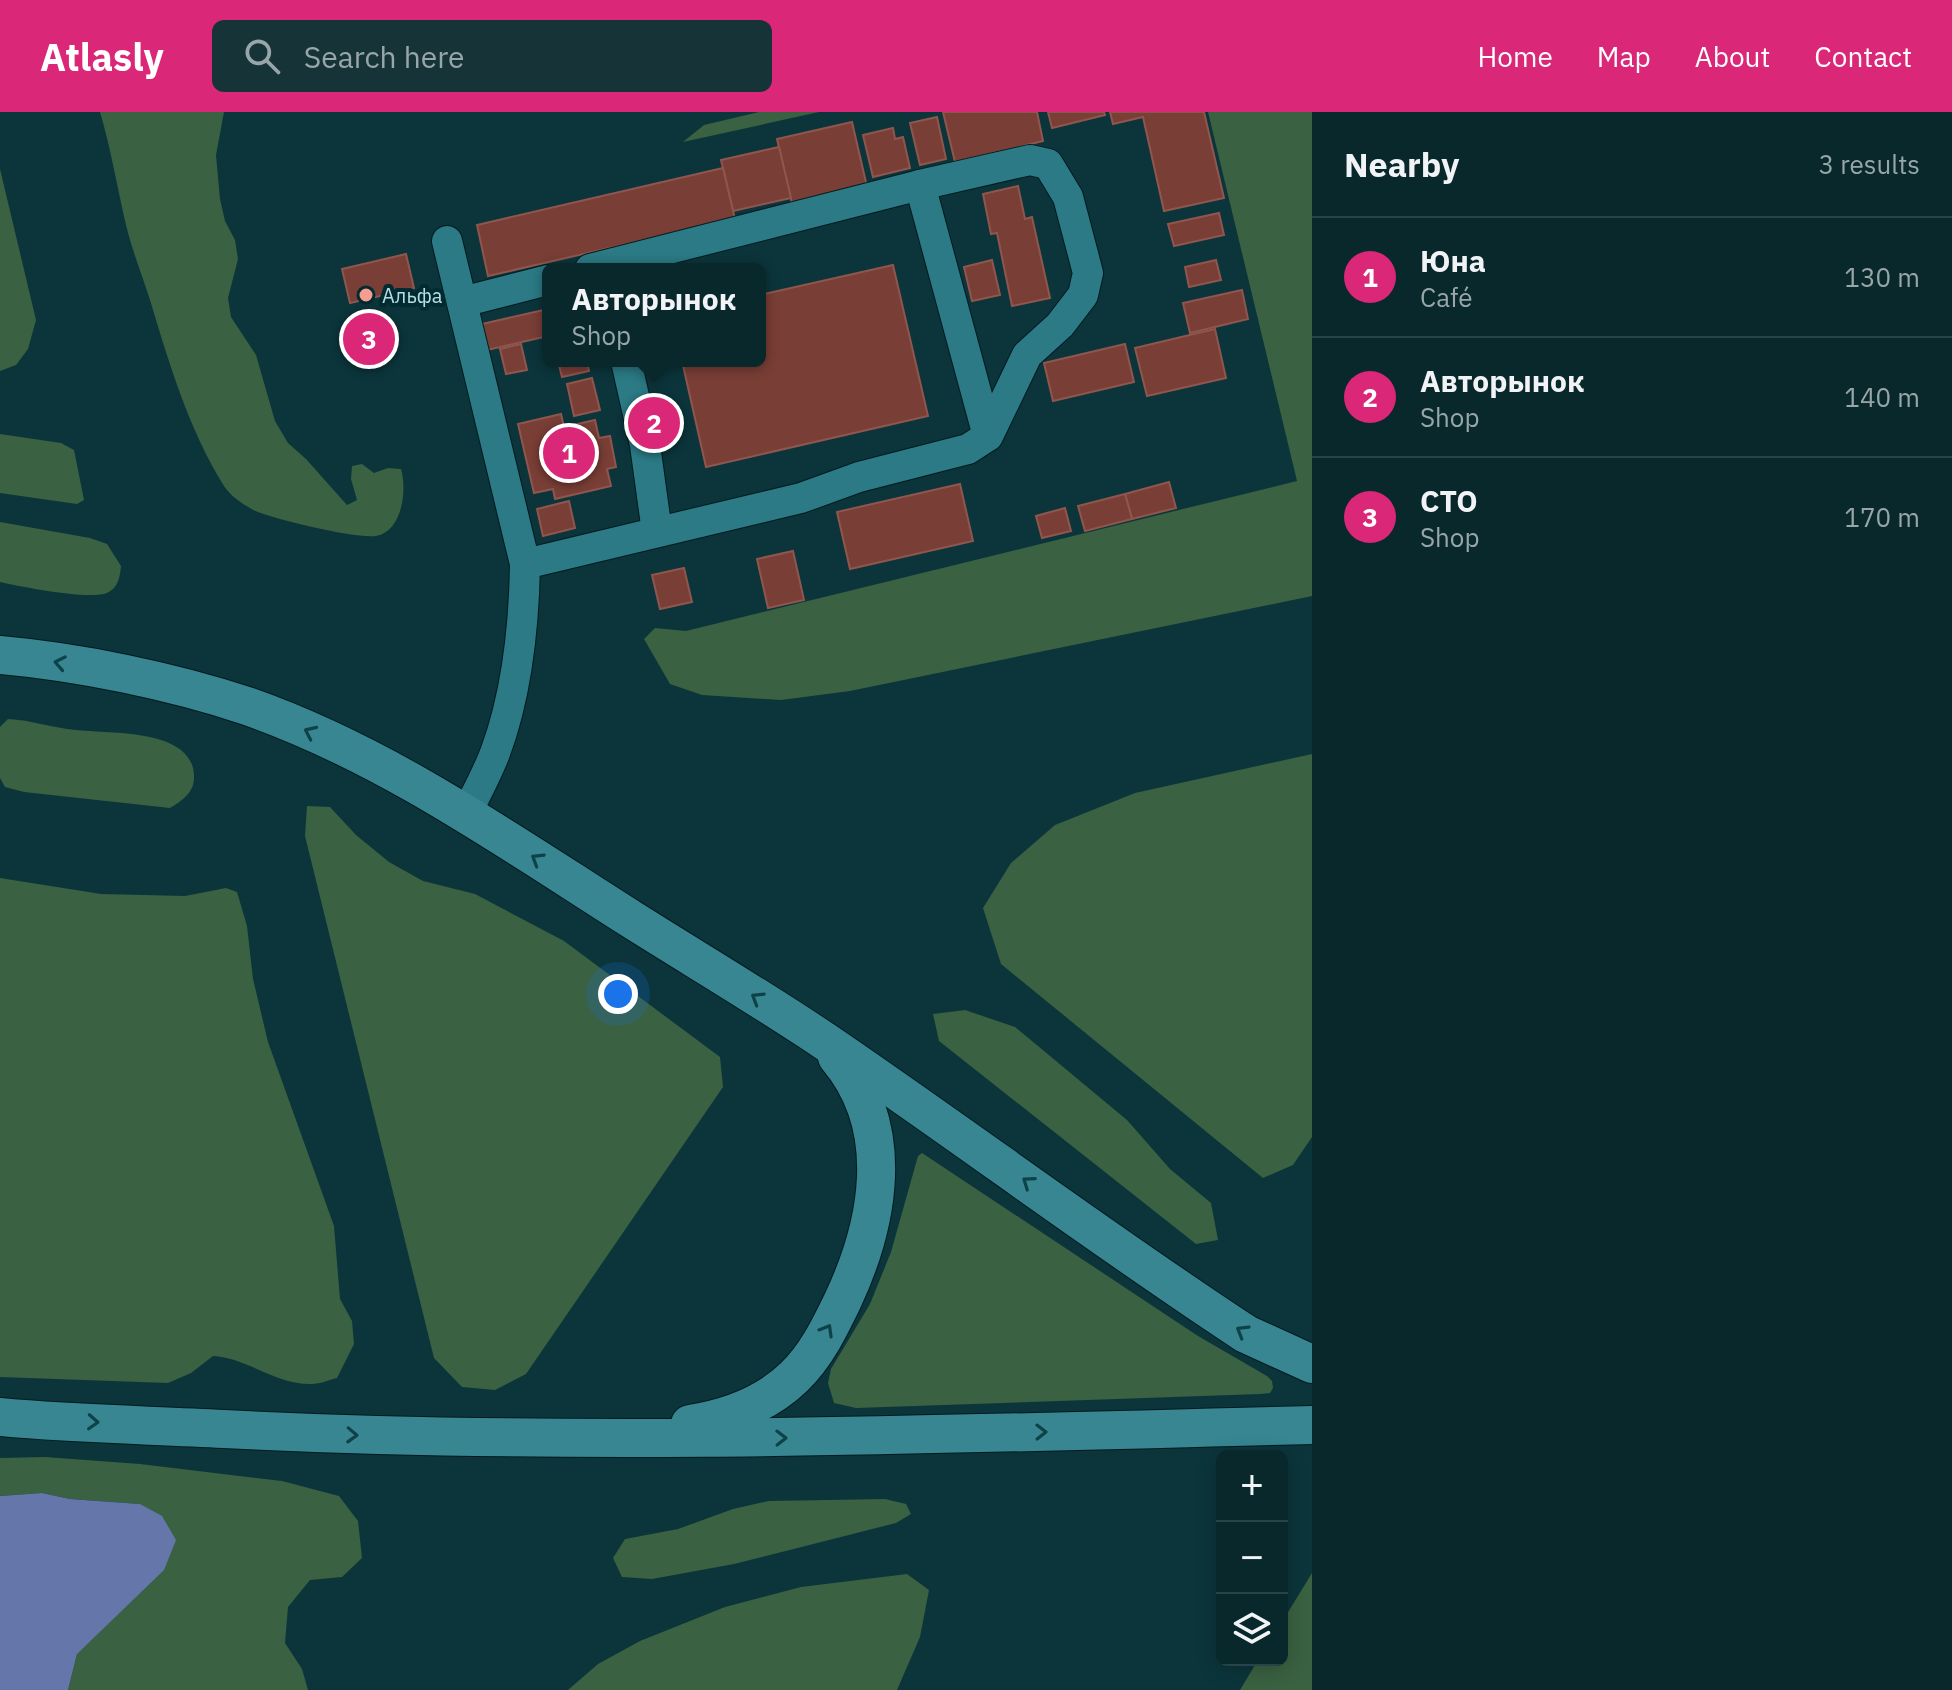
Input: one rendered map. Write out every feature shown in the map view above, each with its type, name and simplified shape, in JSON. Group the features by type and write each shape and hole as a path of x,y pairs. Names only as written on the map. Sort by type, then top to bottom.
{"main road":[{"path":"0,655 42,659 152,681 245,706 330,742 466,814 823,1040 1246,1334 1312,1364"},
{"path":"591,1438 702,1422 730,1416 753,1406 795,1376 812,1356 832,1323 856,1272 870,1231 877,1193 877,1153 862,1096 845,1066 823,1040"},
{"path":"5,1419 357,1436 591,1438 763,1438 1312,1425"}],"lane":[{"path":"525,564 801,498 859,477 968,449 988,436 1027,355 1060,325 1083,295 1088,273 1068,197 1048,164 1030,160 920,185 620,263"},
{"path":"920,185 988,436"},
{"path":"447,241 525,564 524,612 508,705 495,752 466,814"},
{"path":"462,302 542,282"},
{"path":"627,367 645,445 657,532"}],"green space":[{"path":"100,112 224,112 216,155 220,199 225,221 235,240 238,259 228,298 231,317 256,355 275,421 288,443 347,505 357,500 351,479 352,466 362,464 374,473 388,468 401,469 401,508 385,533 376,536 352,535 268,515 244,504 224,486 200,442 173,372 128,234"},
{"path":"759,112 819,112 683,142 704,125"},
{"path":"1208,112 1312,112 1312,596 850,691 781,700 702,695 670,684 644,639 655,628 686,631 1297,481"},
{"path":"0,169 36,320 28,349 16,365 0,371"},
{"path":"0,434 61,443 74,450 84,500 77,504 0,493"},
{"path":"0,522 90,538 107,544 121,566 116,585 107,593 85,595 0,582"},
{"path":"8,719 67,729 147,736 164,741 190,760 194,775 192,786 184,799 170,808 24,792 5,787 0,778 0,727"},
{"path":"1312,754 1312,1137 1293,1165 1263,1178 1001,964 983,908 1011,863 1055,825 1135,793"},
{"path":"307,806 330,807 356,835 389,862 423,881 475,894 564,941 720,1057 723,1087 526,1374 495,1390 462,1387 434,1358 305,836"},
{"path":"0,878 101,894 185,896 226,888 237,892 247,926 253,979 268,1042 334,1226 340,1299 352,1321 354,1344 337,1378 315,1384 299,1383 238,1361 213,1356 191,1373 168,1383 0,1377"},
{"path":"965,1010 1015,1027 1127,1120 1170,1169 1211,1203 1218,1240 1196,1244 939,1041 933,1014"},
{"path":"922,1153 1198,1336 1267,1376 1272,1381 1270,1393 856,1408 834,1403 828,1383 831,1369 870,1304 891,1252 918,1156"},
{"path":"45,1457 140,1464 282,1481 339,1496 358,1521 362,1558 342,1577 310,1580 288,1607 285,1643 302,1669 308,1690 68,1690 77,1654 140,1504 70,1499 42,1493 0,1496 0,1458"},
{"path":"885,1499 906,1504 911,1514 896,1523 734,1564 652,1579 622,1577 613,1558 625,1539 678,1529 733,1509 769,1501"},
{"path":"1312,1573 1312,1690 1240,1690 1254,1666 1288,1666 1288,1612"},
{"path":"907,1574 929,1590 920,1637 897,1690 568,1690 598,1664 640,1641 725,1607 801,1587"}],"water":[{"path":"42,1493 70,1499 140,1504 162,1516 176,1540 164,1570 77,1654 68,1690 0,1690 0,1496"}],"building":[{"path":"943,112 1037,112 1043,141 955,162"},
{"path":"1048,112 1104,112 1105,115 1052,128"},
{"path":"1110,112 1204,112 1224,198 1164,211 1143,117 1113,124"},
{"path":"937,117 946,159 920,165 910,123"},
{"path":"852,122 868,191 793,208 777,139"},
{"path":"893,128 895,139 903,137 910,168 873,177 863,135"},
{"path":"779,147 791,198 733,211 721,160"},
{"path":"723,168 735,219 488,276 477,225"},
{"path":"1018,186 1025,219 1032,217 1050,298 1012,306 997,233 991,234 983,194"},
{"path":"1219,213 1224,235 1174,246 1168,224"},
{"path":"406,254 414,288 350,303 342,269"},
{"path":"992,260 1000,295 972,301 964,267"},
{"path":"1216,260 1221,280 1189,287 1185,267"},
{"path":"893,265 928,416 706,467 683,367 766,367 766,294"},
{"path":"1242,290 1248,319 1190,333 1183,303"},
{"path":"542,310 542,337 487,350 482,324"},
{"path":"384,323 389,348 353,356 348,331"},
{"path":"1215,329 1226,378 1147,396 1135,348"},
{"path":"521,344 527,370 506,374 500,349"},
{"path":"1125,344 1134,382 1053,401 1044,363"},
{"path":"560,367 588,367 589,371 562,377"},
{"path":"592,378 600,410 574,416 567,384"},
{"path":"561,414 564,427 595,420 599,438 610,436 616,467 607,469 611,486 555,499 553,489 534,493 518,424"},
{"path":"1169,482 1176,508 1132,519 1125,494"},
{"path":"960,484 973,541 850,569 837,512"},
{"path":"1125,494 1132,519 1085,531 1078,506"},
{"path":"569,501 575,528 543,536 537,509"},
{"path":"1065,508 1071,531 1042,538 1036,516"},
{"path":"793,551 804,600 768,608 757,559"},
{"path":"684,568 692,602 660,609 652,575"}],"place":[{"name":"Альфа","path":"366,295"},
{"name":"СТО","path":"369,339"},
{"name":"Авторынок","path":"654,423"},
{"name":"Юна","path":"569,453"}]}
